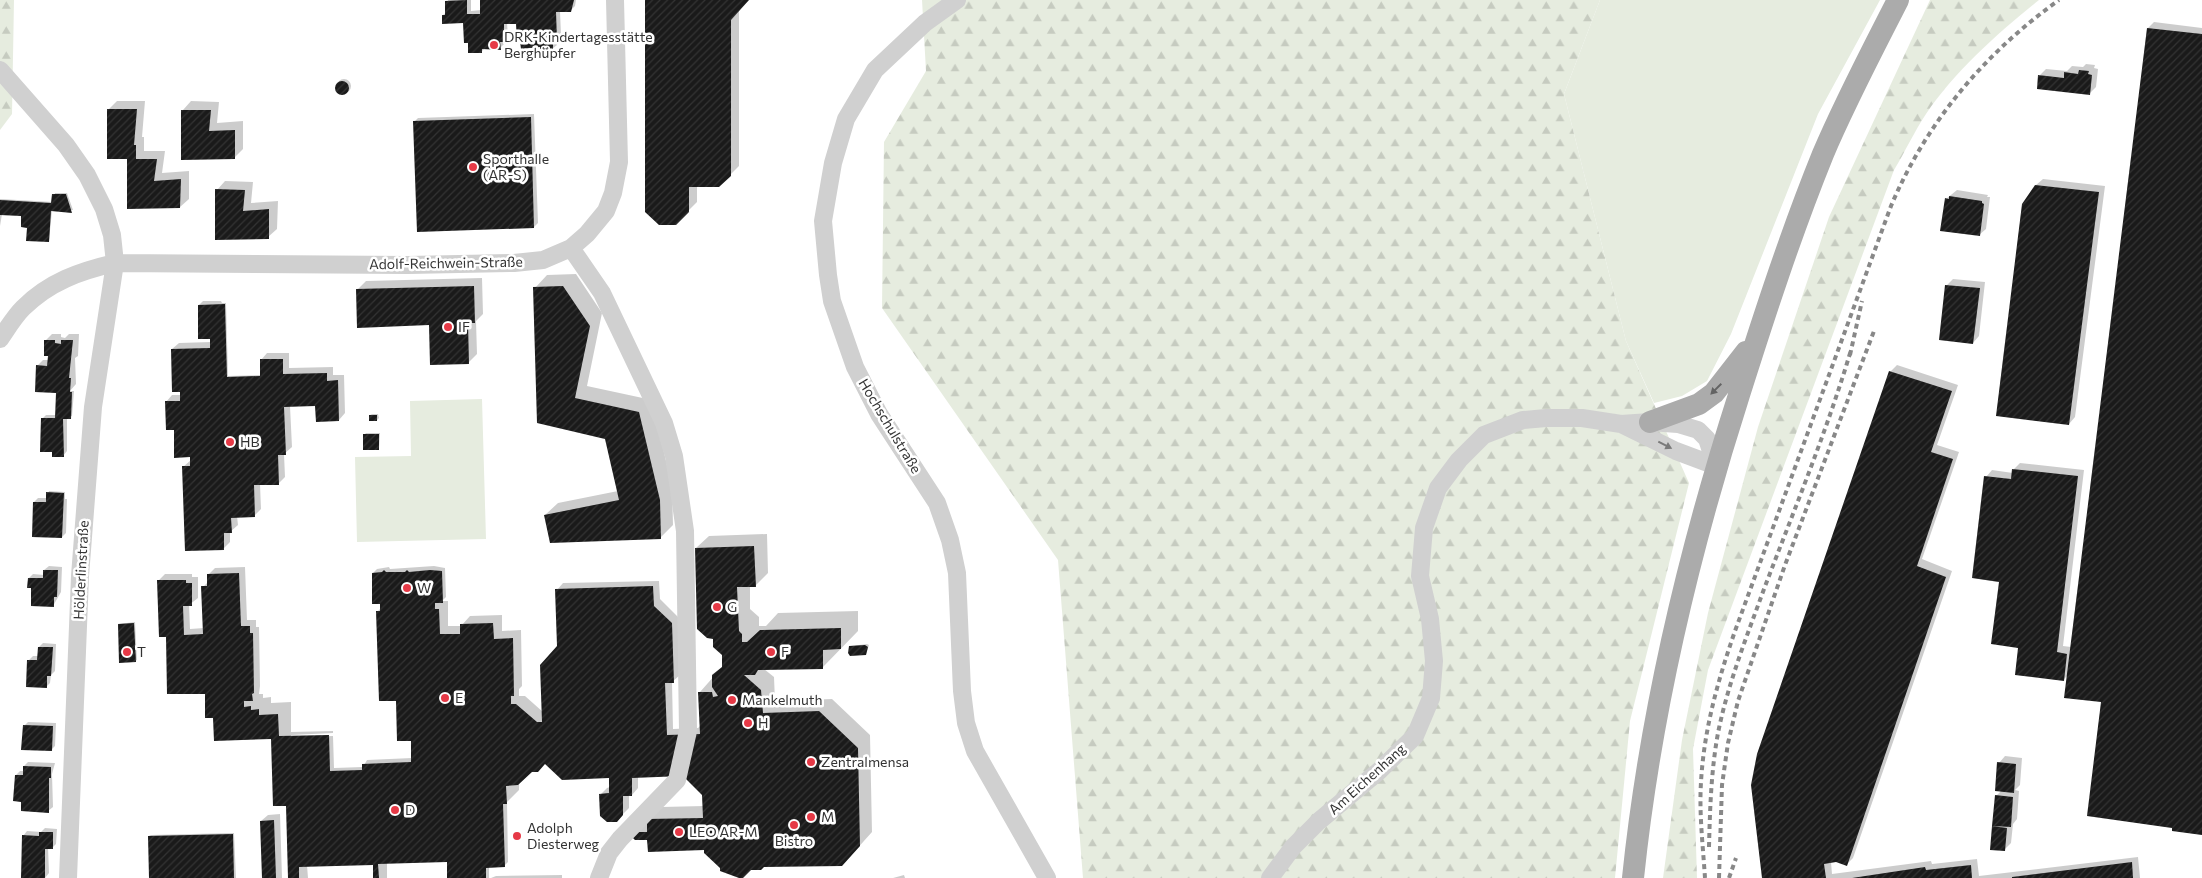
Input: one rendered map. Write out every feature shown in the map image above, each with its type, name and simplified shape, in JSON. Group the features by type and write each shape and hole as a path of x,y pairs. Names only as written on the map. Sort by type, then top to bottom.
{"main road":[{"path":"1633,878 1645,786 1672,639 1716,466 1784,254 1825,151 1898,0"},
{"path":"1650,422 1699,404 1714,392 1757,338"}],"street":[{"name":"Adolf-Reichwein-Straße","path":"0,339 23,308 58,280 115,263 514,264 544,260 571,248 587,234 606,211 613,193 619,162 615,0"},
{"name":"Hochschulstraße","path":"957,0 925,23 875,70 846,119 833,163 823,221 828,275 838,320 856,367 879,414 937,503 950,540 957,573 962,691 966,723 975,751 1047,878"},
{"name":"Hölderlinstraße","path":"0,70 66,145 87,175 104,209 109,226 115,263 93,407 80,576 68,878"},
{"path":"571,248 602,293 664,422 674,456 685,531 688,731 677,780 620,839 609,854 600,878"},
{"name":"Am Eichenhang","path":"1270,878 1293,847 1379,771 1415,736 1431,698 1434,661 1430,619 1420,576 1424,528 1438,488 1459,460 1484,435 1523,420 1582,418 1621,424 1650,422 1678,424 1698,430 1708,439 1716,466"},
{"name":"Am Eichenhang","path":"1621,424 1676,451 1716,466"}],"green space":[{"path":"0,0 14,0 12,114 0,130"},
{"path":"922,0 1600,0 1564,94 1626,341 1689,483 1630,721 1615,878 1083,878 1058,560 882,308 884,142 926,71"},
{"path":"1600,0 1880,0 1818,114 1731,334 1707,381 1682,396 1654,403 1626,341 1564,94"},
{"path":"1930,0 2039,0 1993,39 1950,83 1926,114 1894,170 1708,670 1693,749 1697,878 1663,878 1682,740 1708,613 1758,427 1829,217"},
{"path":"482,399 486,539 357,542 355,457 411,456 410,401"}],"building":[{"path":"467,0 467,14 480,14 480,0 574,0 571,12 556,12 557,40 553,40 553,50 540,51 540,47 521,49 520,41 517,41 516,24 504,24 504,42 500,42 501,50 482,49 482,53 468,53 468,43 464,43 463,23 442,24 442,15 445,15 445,1"},
{"path":"645,0 749,0 731,20 731,176 719,187 689,187 689,212 676,225 659,225 645,212"},
{"path":"2147,28 2202,34 2202,835 2172,831 2172,828 2087,816 2101,702 2064,698"},
{"path":"2079,70 2089,71 2088,74 2092,75 2090,95 2037,89 2038,75 2064,78 2064,72 2078,74"},
{"path":"339,81 345,81 349,88 345,95 339,95 335,91 335,85"},
{"path":"107,109 137,109 134,145 136,145 136,159 157,159 154,181 181,179 180,208 127,209 127,159 107,159"},
{"path":"181,110 211,110 209,131 235,130 235,159 181,160"},
{"name":"Sporthalle (AR-S)","path":"531,117 534,228 417,232 413,121"},
{"path":"2035,185 2099,192 2069,425 1996,416 2022,204"},
{"path":"215,189 245,190 243,211 269,209 269,239 215,240"},
{"path":"52,194 66,194 72,213 51,211 49,242 26,241 27,228 21,227 21,216 0,215 0,200 51,203"},
{"path":"1949,196 1982,201 1984,204 1980,236 1940,231 1945,198 1949,199"},
{"path":"1945,285 1980,288 1973,344 1939,340"},
{"name":"IF","path":"474,286 475,323 468,323 469,364 430,365 429,325 357,328 356,289"},
{"path":"563,286 590,326 575,398 639,412 660,500 661,539 550,543 544,515 619,500 605,439 537,423 533,287"},
{"name":"HB","path":"225,304 227,377 260,376 260,359 283,359 283,374 327,373 327,381 338,380 339,421 316,422 315,406 284,407 286,455 278,455 279,485 254,485 255,517 231,518 232,533 224,533 224,550 185,551 182,466 190,466 190,457 174,458 174,430 166,430 165,401 180,401 180,392 172,392 171,349 210,348 210,339 198,339 198,305"},
{"path":"44,340 55,340 55,343 61,344 61,340 73,340 69,378 71,378 70,392 72,392 71,419 63,419 64,457 52,457 52,452 40,452 41,418 55,418 56,393 35,392 36,365 47,366 48,356 44,356"},
{"path":"1889,371 1952,391 1931,452 1953,459 1917,566 1946,577 1847,866 1836,862 1824,864 1826,878 1762,878 1751,785 1757,754"},
{"path":"369,415 377,415 377,421 369,421"},
{"path":"363,434 379,434 379,450 363,450"},
{"path":"2012,469 2078,476 2057,652 2067,654 2064,681 2015,675 2018,648 1991,644 1999,582 1972,578 1984,476 2011,479"},
{"path":"46,492 64,493 62,538 32,537 33,502 46,502"},
{"path":"754,546 756,587 737,587 739,631 742,634 742,642 747,642 760,630 841,628 841,649 823,650 823,669 758,670 755,675 744,675 761,690 763,713 819,711 858,748 860,846 842,866 764,867 761,870 751,870 743,878 739,878 720,871 720,868 704,853 704,850 648,852 647,840 635,840 632,837 634,832 647,832 647,819 703,818 702,795 683,776 632,778 632,796 623,796 623,815 617,822 607,822 600,816 599,794 609,793 609,778 562,780 545,764 538,772 532,772 518,785 506,786 507,804 503,804 505,867 486,868 486,878 447,878 447,862 378,864 379,878 373,878 373,865 299,867 299,878 288,878 286,806 273,806 271,739 214,741 213,718 205,718 205,694 167,694 166,637 159,637 157,580 186,580 186,583 192,583 192,606 183,606 184,635 203,634 201,586 207,586 207,574 239,573 241,626 250,626 250,633 253,633 254,693 252,694 253,701 244,701 244,707 251,706 251,710 259,709 259,715 278,714 279,736 329,735 330,771 362,770 362,764 411,762 411,741 397,741 396,701 379,701 376,611 380,611 380,604 372,604 372,573 384,570 386,572 405,572 407,570 409,572 442,571 443,603 435,603 435,609 439,609 440,634 460,634 460,624 493,623 494,639 513,638 514,696 511,696 511,704 516,704 537,722 542,722 540,665 557,646 555,589 653,586 654,606 672,623 674,683 665,683 667,735 700,734 698,692 712,692 713,697 718,696 712,687 712,675 722,667 722,655 713,647 713,639 707,638 697,629 695,548"},
{"path":"43,570 58,570 57,597 54,597 54,607 31,606 31,588 27,588 28,578 43,578"},
{"name":"T","path":"134,623 136,662 119,663 118,624"},
{"path":"865,645 868,647 866,655 850,656 848,653 849,646"},
{"path":"38,647 53,647 51,676 47,676 47,688 26,687 27,660 37,660"},
{"path":"23,725 53,726 52,751 21,750"},
{"path":"1997,762 2016,764 2014,793 1995,791"},
{"path":"23,766 51,767 51,778 49,778 49,813 21,811 21,802 13,801 15,775 23,775"},
{"path":"1995,795 2013,797 2011,827 1992,826"},
{"path":"274,820 276,878 262,878 260,821"},
{"path":"1992,826 2007,828 2005,851 1990,850"},
{"path":"39,832 53,832 53,849 45,849 45,878 21,878 22,835 39,836"},
{"path":"233,834 234,878 149,878 148,836"},
{"path":"2132,862 2133,878 2012,878 2012,877"},
{"path":"1971,865 1972,878 1852,878 1925,867 1926,870"}],"railway":[{"path":"1705,878 1701,782 1705,743 1718,686 1735,631 1891,206 1922,145 1940,117 1961,91 2007,43 2059,0"},
{"path":"1850,355 1862,301"},
{"path":"1719,878 1722,785 1728,743 1738,701 1785,565 1874,331"},
{"path":"1709,847 1710,804 1714,762 1718,733 1727,696 1764,589 1821,440 1851,350"},
{"path":"1729,878 1736,858"}],"place":[{"name":"DRK-Kindertagesstätte Berghüpfer","path":"494,45"},
{"name":"Sporthalle (AR-S)","path":"473,167"},
{"name":"IF","path":"448,327"},
{"name":"HB","path":"230,442"},
{"name":"W","path":"407,588"},
{"name":"G","path":"717,607"},
{"name":"T","path":"127,652"},
{"name":"F","path":"771,652"},
{"name":"E","path":"445,698"},
{"name":"Mankelmuth","path":"732,700"},
{"name":"H","path":"748,723"},
{"name":"Zentralmensa","path":"811,762"},
{"name":"D","path":"395,810"},
{"name":"M","path":"811,817"},
{"name":"Bistro","path":"794,825"},
{"name":"LEO AR-M","path":"679,832"},
{"name":"Adolph Diesterweg","path":"517,836"}]}
